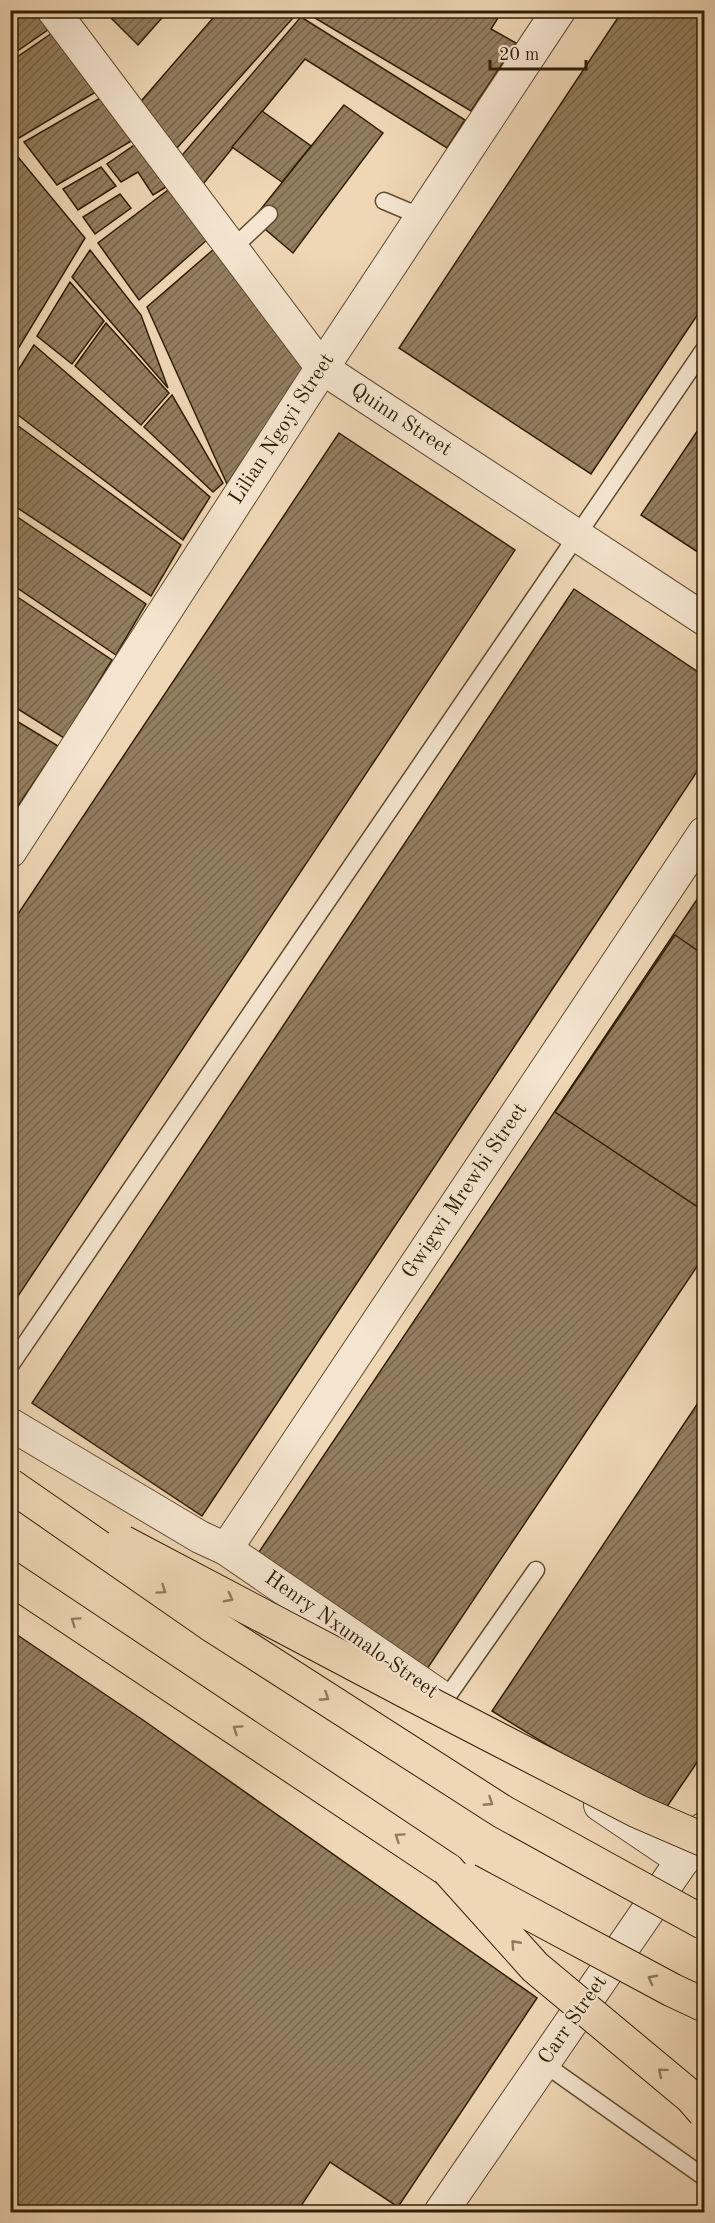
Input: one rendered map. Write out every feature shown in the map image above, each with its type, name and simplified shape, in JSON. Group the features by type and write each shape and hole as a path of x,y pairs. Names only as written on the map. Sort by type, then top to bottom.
{"highway":[{"path":"10,1483 638,1811 694,1850"},
{"path":"10,1483 210,1623 494,1805 705,1923"},
{"path":"10,1578 448,1870 672,1990 705,2005"},
{"path":"448,1870 535,1967 691,2097 705,2112"}],"street":[{"name":"Quinn Street","path":"53,10 322,368 705,619"},
{"name":"Lilian Ngoyi Street","path":"10,851 322,368 559,10"},
{"name":"Gwigwi Mrewbi Street","path":"226,1549 705,833"},
{"name":"Henry Nxumalo Street","path":"10,1424 200,1537 226,1549 446,1700 694,1850"},
{"name":"Carr Street","path":"441,2212 694,1850 705,1828"}],"lane":[{"path":"384,201 422,217"},
{"path":"232,249 269,214"},
{"path":"10,1366 703,351"},
{"path":"446,1700 536,1570"},
{"path":"543,2063 705,2177"}],"building":[{"path":"10,10 40,10 52,27 10,56"},
{"path":"103,10 169,10 138,45"},
{"path":"220,10 300,10 177,148 136,107"},
{"path":"307,10 503,10 491,29 516,43 471,111 305,12"},
{"path":"623,10 704,10 704,305 591,474 399,348"},
{"path":"301,17 465,120 447,148 305,59 199,189 178,160"},
{"path":"55,31 99,90 19,138 10,128 10,62"},
{"path":"102,97 133,140 57,185 24,142"},
{"path":"344,105 383,133 293,253 253,219"},
{"path":"262,111 311,146 282,182 232,147"},
{"path":"140,141 171,184 153,195 138,172 121,182 107,164"},
{"path":"13,151 85,238 10,362 10,155"},
{"path":"101,167 116,186 78,210 63,189"},
{"path":"172,187 208,239 139,300 98,243"},
{"path":"120,194 131,208 95,234 83,217"},
{"path":"214,249 305,369 227,484 147,307"},
{"path":"90,250 141,315 168,388 72,277"},
{"path":"70,282 104,321 72,364 37,336"},
{"path":"106,323 169,393 141,425 75,366"},
{"path":"34,345 210,497 183,540 10,409 10,383"},
{"path":"172,395 223,483 213,492 144,427"},
{"path":"10,420 181,545 151,596 10,503"},
{"path":"704,421 704,556 641,515"},
{"path":"339,433 515,550 10,1308 10,926"},
{"path":"10,512 146,604 116,655 10,583"},
{"path":"574,589 704,676 704,761 202,1516 32,1403"},
{"path":"10,592 112,660 64,738 10,704"},
{"path":"10,717 58,746 10,818"},
{"path":"704,889 704,1256 427,1669 257,1555"},
{"path":"675,935 704,955 704,1211 555,1112"},
{"path":"704,1394 704,1752 664,1811 626,1793 492,1711"},
{"path":"10,1630 143,1720 537,1998 398,2207 330,2162 297,2212 10,2212"}]}
